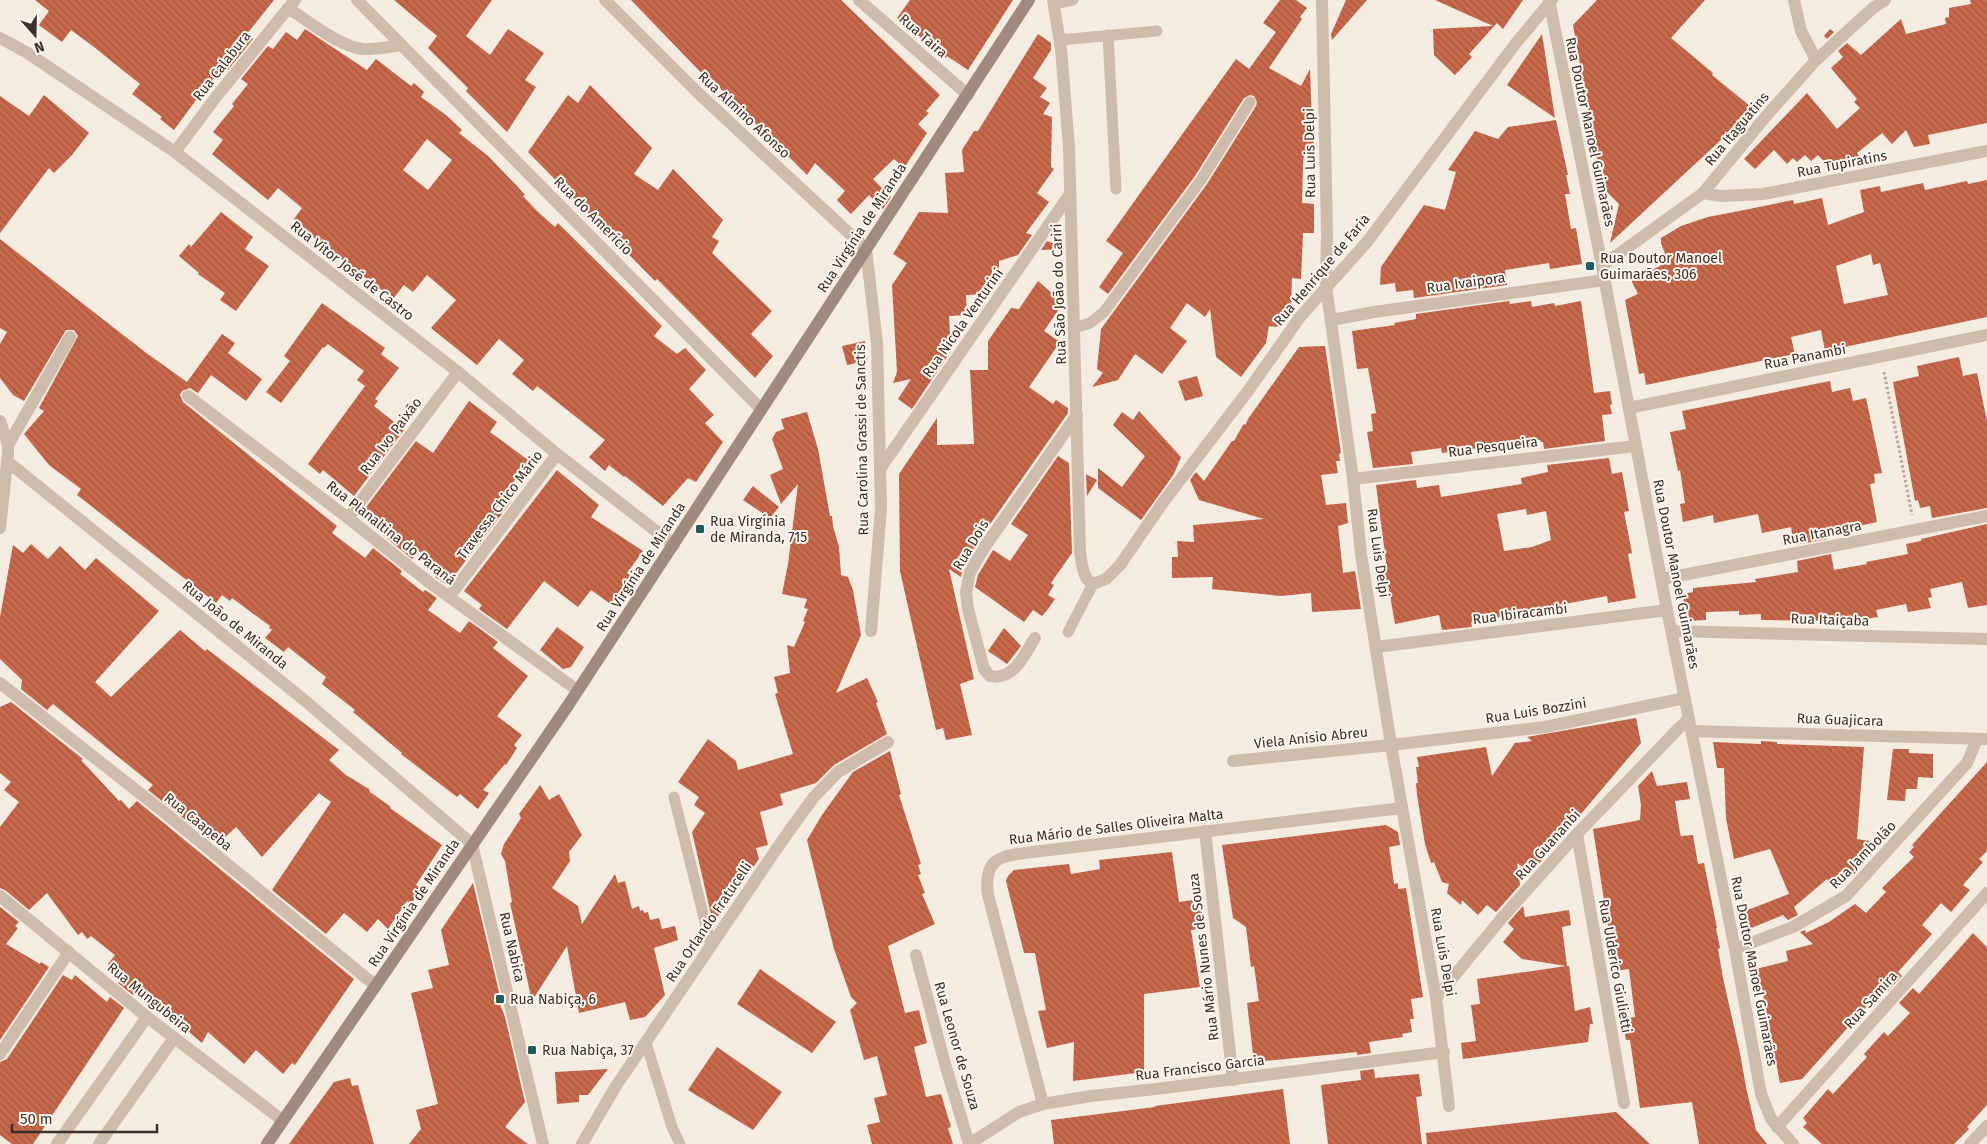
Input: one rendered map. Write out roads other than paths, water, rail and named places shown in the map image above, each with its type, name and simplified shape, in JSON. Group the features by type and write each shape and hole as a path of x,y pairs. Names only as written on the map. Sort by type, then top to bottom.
{"street":[{"name":"Rua do Amerício","path":"357,0 619,263 761,409"},
{"name":"Rua Almino Afonso","path":"605,0 697,92 866,249"},
{"name":"Rua Taira","path":"859,0 968,95"},
{"name":"Rua Virgínia de Miranda","path":"267,1144 578,690 1029,0"},
{"name":"Rua Luis Delpi","path":"1322,0 1327,224 1326,286 1353,479 1361,554 1391,745 1436,998 1449,1106"},
{"path":"1794,0 1801,31 1816,60"},
{"name":"Rua Itaguatins","path":"1602,266 1703,193 1767,115 1816,60 1873,8 1885,0"},
{"name":"Rua Henrique de Faria","path":"1093,584 1106,579 1120,565 1164,501 1248,391 1300,317 1367,242 1516,43 1550,1"},
{"name":"Rua Doutor Manoel Guimarães","path":"1550,1 1762,1094 1770,1118 1793,1144"},
{"name":"Rua São João do Cariri","path":"1054,2 1060,40 1069,148 1080,552 1083,570 1089,581 1093,584"},
{"path":"292,4 315,26 352,47 371,49 401,45"},
{"name":"Rua Calabura","path":"175,152 216,97 292,4"},
{"name":"Rua Vítor José de Castro","path":"0,38 26,52 175,152 458,372 557,454 674,545"},
{"name":"Rua Tupiratins","path":"1703,193 1721,196 1763,194 1987,151"},
{"name":"Rua Nicola Venturini","path":"880,469 1070,194"},
{"name":"Rua Carolina Grassi de Sanctis","path":"866,249 877,343 881,508 871,631"},
{"name":"Rua Ivaipora","path":"1332,320 1374,312 1605,280"},
{"name":"Rua Panambi","path":"1629,408 1987,335"},
{"path":"8,445 70,336"},
{"name":"Rua Ivo Paixão","path":"348,518 458,372"},
{"name":"Rua Planaltina do Paraná","path":"188,396 449,597 578,690"},
{"name":"Rua Dois","path":"1035,638 1010,674 999,677 990,676 984,669 968,609 967,583 970,572 986,545 1077,415"},
{"path":"0,421 8,445 8,462 0,528"},
{"name":"Rua Pesqueira","path":"1353,479 1636,446"},
{"name":"Travessa Chico Mário","path":"449,597 557,454"},
{"name":"Rua João de Miranda","path":"8,462 303,699 472,844"},
{"name":"Rua Itanagra","path":"1662,579 1987,516"},
{"name":"Rua Ibiracambi","path":"1376,647 1668,610"},
{"name":"Rua Itaiçaba","path":"1672,631 1987,640"},
{"name":"Rua Caapeba","path":"0,683 165,813 376,986"},
{"name":"Rua Luis Bozzini","path":"1391,745 1545,727 1685,698"},
{"name":"Rua Guajicara","path":"1691,725 1982,739"},
{"name":"Rua Guananbi","path":"1436,998 1501,919 1577,834 1678,729 1691,725"},
{"name":"Rua Jambolão","path":"1735,949 1792,927 1846,896 1967,763 1982,739"},
{"name":"Rua Orlando Fratucelli","path":"582,1144 616,1086 710,946 782,841 823,787 852,762 888,742"},
{"name":"Viela Anísio Abreu","path":"1233,761 1391,745"},
{"name":"Rua Mário de Salles Oliveira Malta","path":"1043,1104 988,895 986,880 991,866 1008,855 1402,808"},
{"name":"Rua Mário Nunes de Souza","path":"1205,830 1234,1080"},
{"name":"Rua Ulderico Giulietti","path":"1577,834 1624,1103"},
{"name":"Rua Nabica","path":"472,844 544,1144"},
{"name":"Rua Samira","path":"1777,1127 1987,894"},
{"name":"Rua Mungubeira","path":"0,896 147,1017 282,1120"},
{"path":"0,1054 68,952"},
{"name":"Rua Leonor de Souza","path":"916,956 969,1144"},
{"path":"58,1144 147,1017"},
{"path":"99,1144 174,1038"},
{"name":"Rua Francisco Garcia","path":"969,1144 1019,1112 1043,1104 1091,1096 1234,1080 1444,1052"},
{"path":"1970,1144 1987,1126"}],"lane":[{"path":"1054,2 1073,0"},
{"path":"1060,40 1157,31"},
{"path":"1108,35 1116,190"},
{"path":"1075,328 1095,320 1104,312 1206,172 1250,102"},
{"path":"1068,632 1093,584"},
{"path":"674,797 710,946"},
{"path":"646,1043 672,1127 680,1144"}],"place":[{"name":"Rua Doutor Manoel Guimarães, 306","path":"1590,266"},
{"name":"Rua Virgínia de Miranda, 715","path":"700,529"},
{"name":"Rua Nabiça, 6","path":"500,999"},
{"name":"Rua Nabiça, 37","path":"532,1050"}]}
